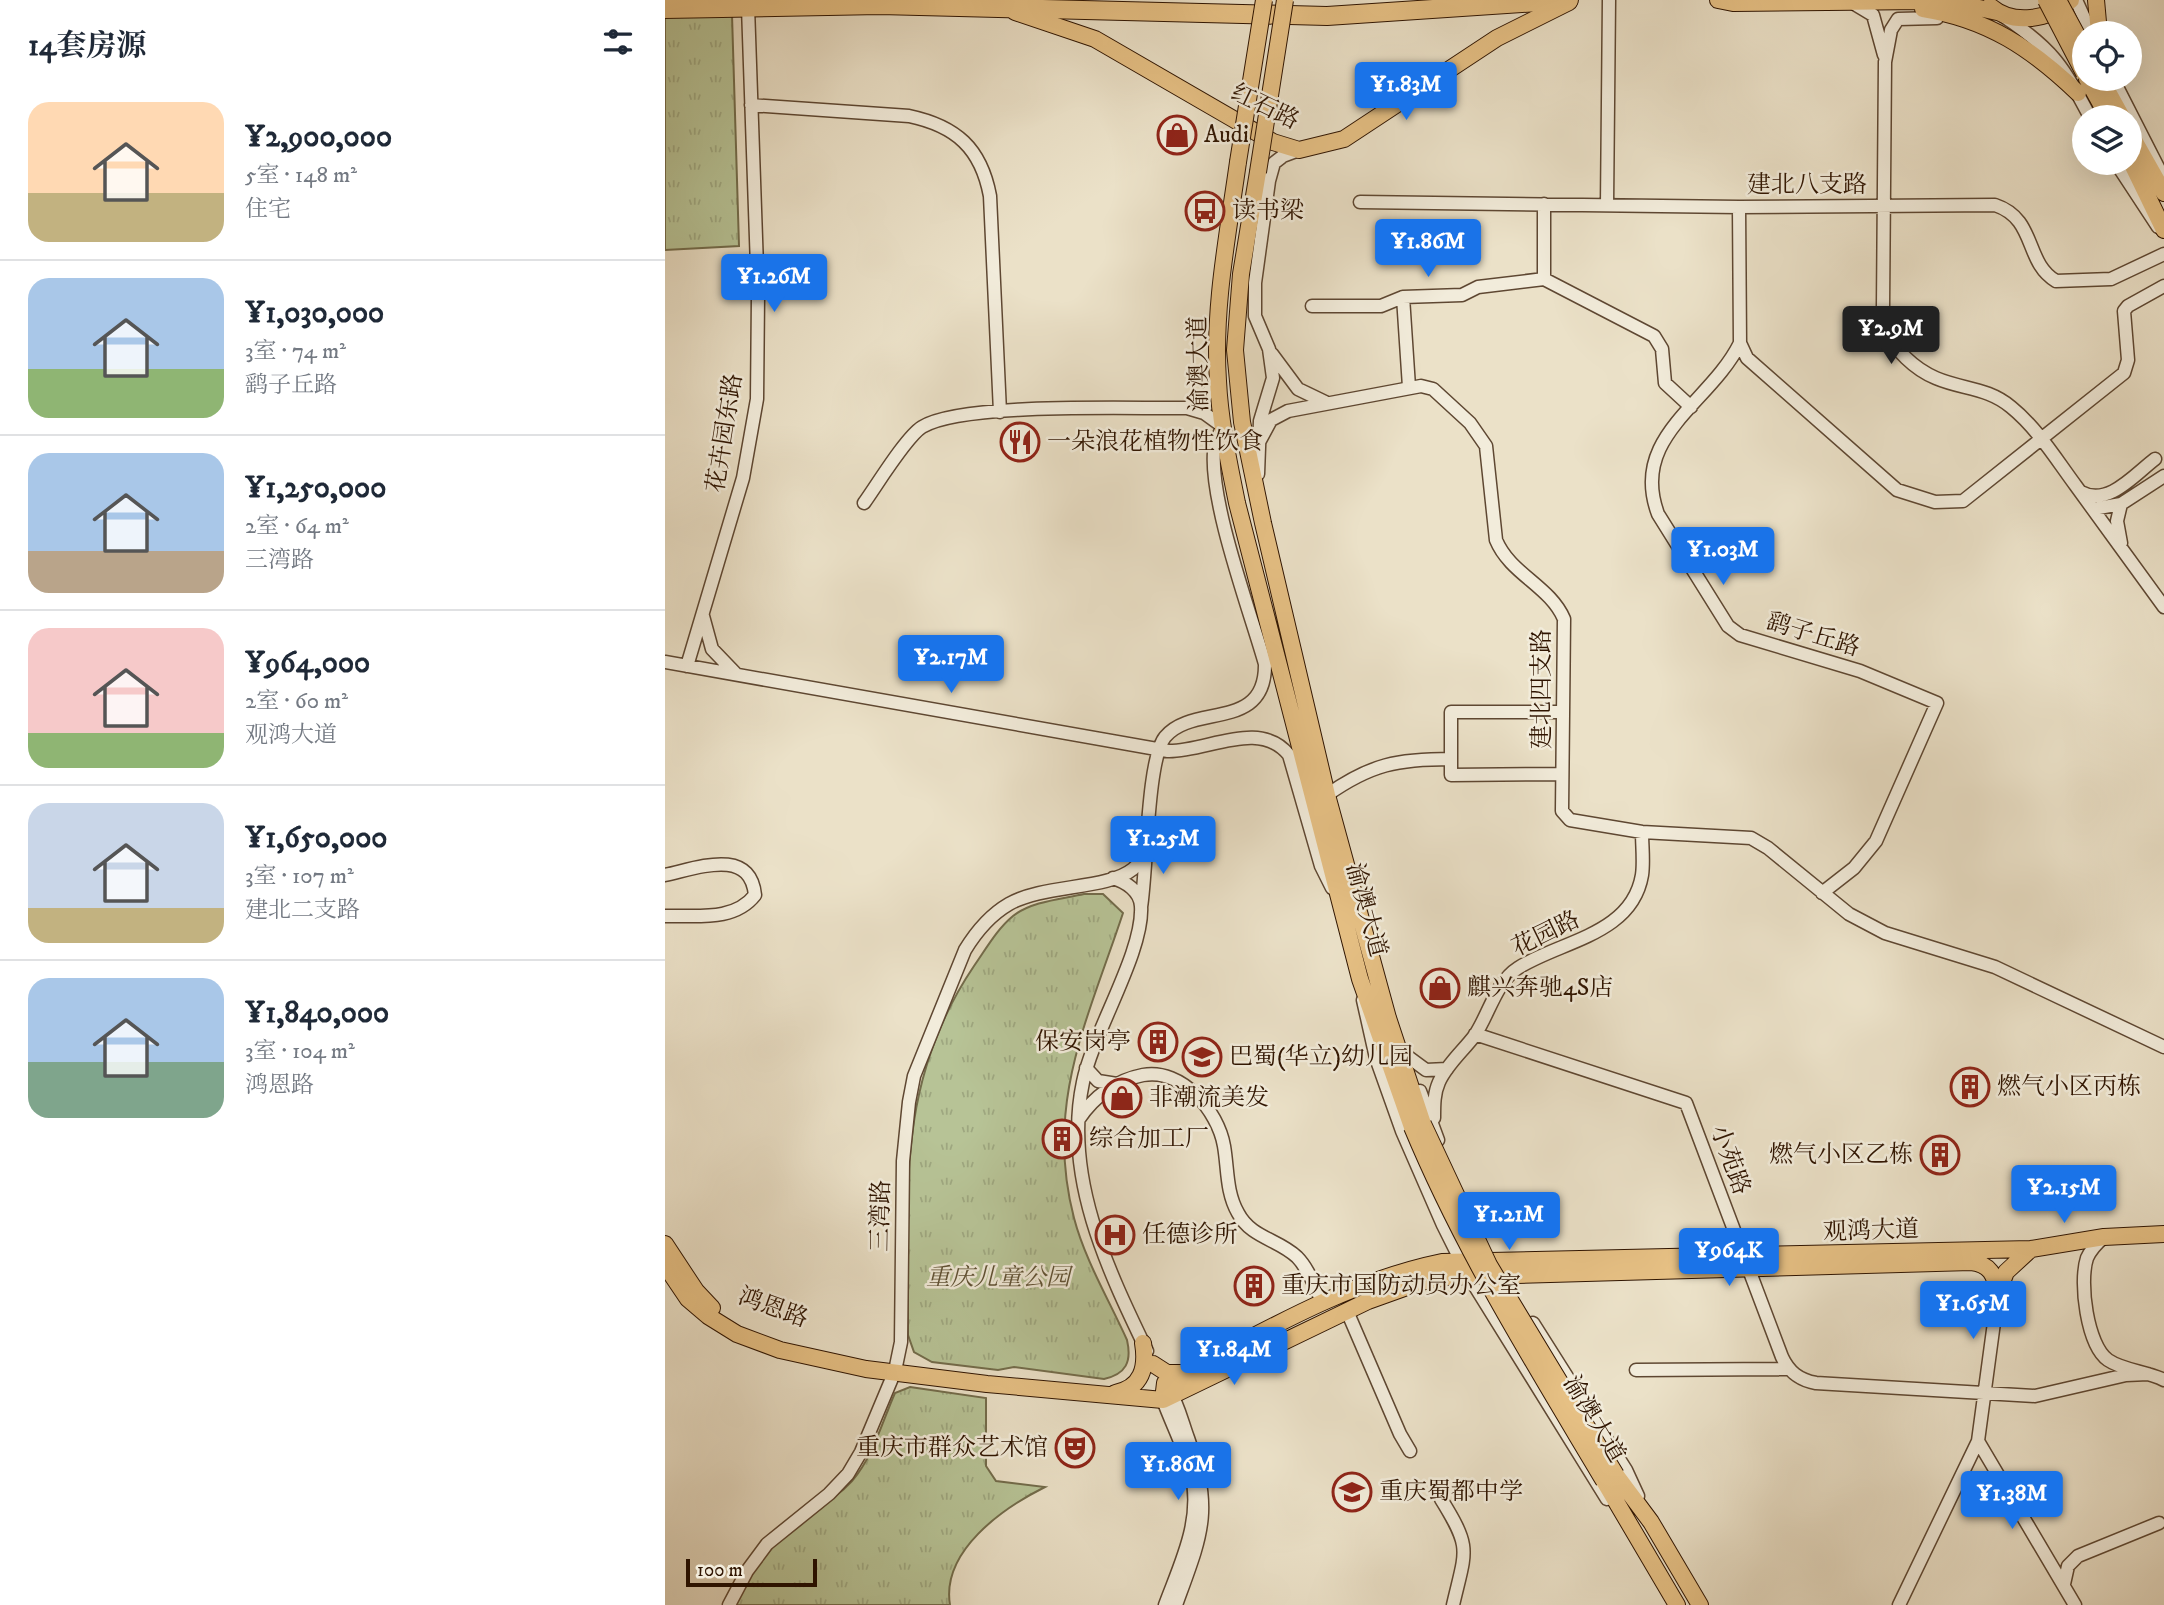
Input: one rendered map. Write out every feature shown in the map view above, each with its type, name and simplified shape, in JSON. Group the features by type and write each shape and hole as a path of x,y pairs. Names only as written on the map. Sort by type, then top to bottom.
{"highway":[{"name":"红石路","path":"665,9 880,5 1327,16 1569,0"}],"main road":[{"name":"渝澳大道","path":"1264,0 1223,271 1218,381 1222,426 1237,503 1342,910 1423,1127 1439,1191 1478,1268 1610,1478 1677,1605"},
{"name":"渝澳大道","path":"1285,0 1241,274 1235,350 1238,396 1258,499 1369,977"},
{"name":"红石路","path":"1001,9 1095,39 1251,130 1299,150 1344,139 1505,33 1575,0"},
{"path":"1718,0 1733,3 1952,2 2015,18 2037,18 2059,10 2074,0"},
{"path":"1982,0 1997,12"},
{"path":"2046,0 2072,50"},
{"path":"2058,0 2072,26"},
{"path":"2096,0 2098,21"},
{"path":"1883,3 1931,10 2008,37 2040,57 2078,93"},
{"path":"2142,170 2164,193"},
{"path":"2142,175 2164,232"},
{"name":"观鸿大道","path":"1746,1263 2031,1249 2104,1237 2164,1234"},
{"name":"鸿恩路","path":"665,1244 713,1309 738,1323 780,1339 869,1359 895,1371"},
{"path":"1997,1293 2006,1272 2031,1249"},
{"name":"观鸿大道","path":"1464,1268 1971,1262 1980,1263 1992,1272 1997,1293"},
{"name":"鸿恩路","path":"665,1265 688,1299 708,1316 737,1334 781,1350 866,1369 987,1384 1102,1395 1167,1393"},
{"path":"1167,1393 1186,1372 1323,1303 1390,1275 1464,1268"},
{"path":"1167,1393 1347,1311 1464,1268"},
{"path":"1102,1395 1120,1393 1139,1381 1145,1364 1143,1343"},
{"path":"1153,1364 1167,1373 1186,1372"},
{"name":"渝澳大道","path":"1610,1478 1651,1522 1700,1605"}],"street":[{"path":"1607,205 1609,0"},
{"path":"2074,0 2085,21"},
{"path":"1852,3 1873,15 1885,62"},
{"name":"花卉园东路","path":"687,666 743,478 757,399 758,296 748,7"},
{"path":"1997,12 2032,35 2062,65 2084,105"},
{"path":"1976,24 1935,18 1898,19 1891,30 1885,62 1884,322 1895,347 1922,373 1934,380 1998,398 2011,407 2042,439 2164,607"},
{"path":"2119,91 2164,179"},
{"path":"751,104 909,116 933,121 951,130 976,155 986,174 990,196 1000,412"},
{"path":"1299,150 1274,163 1269,181 1255,283 1255,316 1269,349 1298,388 1325,402"},
{"path":"2123,175 2148,215 2164,232"},
{"name":"建北八支路","path":"1360,202 1739,207 1995,205 2008,210 2022,223 2047,276 2064,283 2124,276 2164,254"},
{"path":"1544,204 1544,279"},
{"path":"1739,207 1740,343 1747,358 1897,490 1935,502 1963,501 2124,373 2127,360 2124,311 2164,286"},
{"path":"1312,306 1381,306 1403,296 1462,295 1478,287 1544,279 1654,336 1662,349 1665,383 1691,407"},
{"path":"1403,296 1409,387"},
{"name":"鹞子丘路","path":"1740,343 1726,368 1664,437 1650,478 1651,496 1658,514 1728,626 1740,635 1860,671 1937,703 1877,841 1854,868 1822,893"},
{"path":"1258,499 1257,446 1260,421 1273,378 1269,349"},
{"path":"1726,368 1736,364 1757,366"},
{"path":"1187,408 1206,395 1218,381"},
{"name":"建北四支路","path":"1257,446 1271,420 1288,411 1409,387 1433,389 1480,433 1486,446 1496,540 1501,552 1557,603 1564,620 1562,811 1570,820 1642,832 1751,838 1768,848 1849,914 1885,933 1995,967 2164,1047"},
{"path":"864,503 919,429 938,418 1000,412 1187,408 1204,413 1222,426 1214,450 1215,472 1225,524 1265,664 1265,675 1255,695 1241,709 1184,724 1167,734 1160,749 1152,785 1141,907 1129,958 1086,1068 1078,1120 1081,1175 1093,1225 1199,1467 1204,1506 1198,1544 1176,1605"},
{"path":"2080,492 2103,497 2155,459"},
{"path":"2092,509 2121,504 2164,476"},
{"path":"2121,504 2117,528 2125,553"},
{"name":"花卉园东路","path":"703,610 712,649 736,674"},
{"path":"665,663 1160,749 1189,750 1244,738 1270,739 1281,745 1289,755 1321,866 1342,910"},
{"path":"1562,712 1451,712 1451,775 1562,775"},
{"path":"1327,795 1353,777 1377,767 1416,759 1451,759"},
{"name":"花园路","path":"1423,1127 1447,1069 1475,1034 1503,984 1516,969 1582,941 1622,911 1635,895 1642,875 1642,832"},
{"path":"1113,878 1132,870 1148,843"},
{"path":"665,875 715,865 734,865 746,870 753,881 755,895 746,907 731,914 665,916"},
{"path":"1113,878 1128,885 1136,893 1141,907"},
{"name":"三湾路","path":"729,1605 747,1571 767,1544 829,1494 848,1474 895,1371 901,1342 903,1161 909,1102 914,1076 965,950 975,934 1009,904 1041,892 1113,878"},
{"path":"1369,977 1407,1056 1423,1127 1500,1269 1626,1470 1651,1522"},
{"path":"1369,977 1364,1016 1376,1059 1402,1131 1443,1225 1464,1268 1602,1493 1658,1571"},
{"name":"小苑路","path":"1475,1034 1686,1103 1789,1369"},
{"path":"1407,1056 1426,1070 1447,1069"},
{"path":"1086,1068 1098,1081 1117,1084"},
{"path":"1078,1120 1093,1101 1117,1084 1141,1075 1156,1074 1173,1079 1193,1092 1222,1137 1228,1183 1238,1214 1252,1231 1297,1257 1323,1303"},
{"path":"1443,1225 1450,1230 1461,1229 1467,1223 1469,1212"},
{"path":"2104,1237 2092,1249 2085,1268 2092,1338 2106,1359 2164,1380"},
{"path":"1899,1605 1978,1441 1997,1293"},
{"path":"1347,1311 1400,1434 1411,1451"},
{"path":"1636,1370 1789,1369 1801,1379 1816,1383 2035,1396 2126,1375 2148,1374"},
{"path":"1165,1605 1189,1539 1195,1508 1191,1470 1167,1393"},
{"path":"1978,1441 2075,1605"},
{"path":"1441,1499 1462,1535 1465,1552 1453,1605"},
{"path":"2064,1584 2068,1566 2078,1556 2159,1523"}],"green space":[{"path":"732,15 739,246 665,250 665,16"},
{"name":"重庆儿童公园","path":"1084,894 1103,894 1123,913 1074,1063 1067,1099 1064,1137 1066,1177 1079,1234 1127,1340 1128,1361 1118,1374 1104,1379 1014,1367 998,1370 932,1362 914,1352 908,1335 907,1237 911,1144 918,1099 930,1054 948,1010 974,966 1007,921 1029,907"},
{"path":"910,1387 986,1398 986,1466 996,1481 1045,1487 994,1519 965,1549 955,1567 950,1585 950,1605 733,1605 770,1546 852,1481 871,1450 895,1393"}],"place":[{"name":"Audi","path":"1177,135"},
{"name":"读书梁","path":"1205,211"},
{"name":"一朵浪花植物性饮食","path":"1020,442"},
{"name":"麒兴奔驰4S店","path":"1440,988"},
{"name":"保安岗亭","path":"1158,1042"},
{"name":"巴蜀(华立)幼儿园","path":"1202,1057"},
{"name":"燃气小区丙栋","path":"1970,1087"},
{"name":"非潮流美发","path":"1122,1098"},
{"name":"综合加工厂","path":"1062,1139"},
{"name":"燃气小区乙栋","path":"1940,1155"},
{"name":"任德诊所","path":"1115,1235"},
{"name":"重庆市国防动员办公室","path":"1254,1286"},
{"name":"重庆市群众艺术馆","path":"1075,1448"},
{"name":"重庆蜀都中学","path":"1352,1492"}]}
